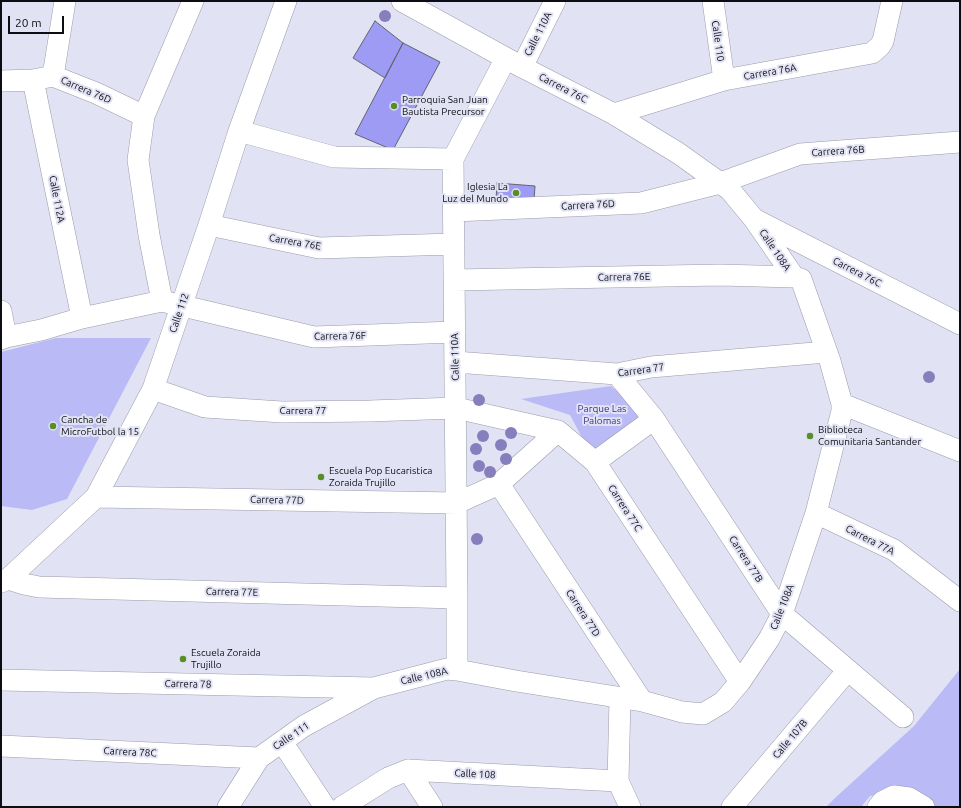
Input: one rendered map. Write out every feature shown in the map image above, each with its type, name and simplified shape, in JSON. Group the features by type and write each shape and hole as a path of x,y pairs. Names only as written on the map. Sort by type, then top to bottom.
{"street":[{"name":"Calle 112A","path":"65,1 43,78 82,318"},
{"name":"Calle 112","path":"172,304 149,235 138,160 144,116 193,1"},
{"name":"Calle 112","path":"4,581 96,497 153,389 172,304 209,225 239,131 286,1"},
{"name":"Carrera 76C","path":"402,1 614,114 678,153 720,183"},
{"name":"Calle 110A","path":"457,670 457,503 453,159 514,62 555,1"},
{"name":"Calle 110","path":"713,1 724,80"},
{"name":"Carrera 76A","path":"614,114 724,80 872,53 880,46 882,41 892,1"},
{"name":"Carrera 76D","path":"1,81 43,78 96,93 144,116"},
{"path":"239,131 334,157 453,159"},
{"name":"Carrera 76B","path":"720,183 800,154 960,142"},
{"name":"Carrera 76D","path":"454,212 641,203 720,183"},
{"name":"Calle 108A","path":"374,688 447,669 620,699 642,701 682,712 703,714 723,702 740,682 769,639 782,614 816,513 842,411 842,404 801,279 794,277 754,219 730,190 720,183"},
{"name":"Carrera 76C","path":"754,219 960,324"},
{"name":"Carrera 76E","path":"209,225 319,248 454,244"},
{"name":"Carrera 76E","path":"454,280 720,275 794,277"},
{"path":"1,311 4,338 41,330 82,318 172,304"},
{"name":"Carrera 76F","path":"172,304 314,338 455,332"},
{"name":"Carrera 77","path":"455,362 617,374 651,367 826,352"},
{"name":"Carrera 77B","path":"617,374 654,419 782,614 903,717"},
{"name":"Carrera 77","path":"153,389 205,407 282,412 456,408"},
{"path":"842,404 960,451"},
{"name":"Carrera 77C","path":"456,408 558,431 595,462 740,682"},
{"path":"595,462 654,419"},
{"path":"457,503 499,484 558,431"},
{"name":"Carrera 77D","path":"499,484 642,701"},
{"name":"Carrera 77D","path":"96,497 457,503"},
{"name":"Carrera 77A","path":"816,513 894,550 960,601"},
{"name":"Carrera 77E","path":"4,581 39,587 457,598"},
{"name":"Calle 107B","path":"732,807 848,670"},
{"name":"Carrera 78","path":"1,680 374,688"},
{"name":"Calle 111","path":"228,807 259,758 304,726 374,688"},
{"path":"620,699 618,781 630,807"},
{"path":"282,742 325,807"},
{"name":"Carrera 78C","path":"1,746 259,758"},
{"path":"408,770 432,807"},
{"name":"Calle 108","path":"342,807 388,778 408,770 618,781"},
{"path":"878,807 882,802 894,796 909,798 924,807"}],"green space":[{"name":"Cancha de MicroFutbol la 15","path":"56,338 151,338 67,499 32,510 1,506 1,352"},
{"name":"Parque Las Palomas","path":"611,386 646,416 593,458 570,415 521,399"},
{"path":"960,669 960,807 935,807 907,791 870,796 861,807 826,807 914,726"}],"building":[{"path":"375,21 403,43 385,78 353,58"},
{"name":"Parroquia San Juan Bautista Precursor","path":"403,43 440,62 393,150 355,134"},
{"name":"Iglesia La Luz del Mundo","path":"497,183 535,186 534,200 496,200"}],"place":[{"name":"Parroquia San Juan Bautista Precursor","path":"394,106"},
{"name":"Iglesia La Luz del Mundo","path":"516,193"},
{"name":"Cancha de MicroFutbol la 15","path":"53,426"},
{"name":"Biblioteca Comunitaria Santander","path":"810,436"},
{"name":"Escuela Pop Eucaristica Zoraida Trujillo","path":"321,477"},
{"name":"Escuela Zoraida Trujillo","path":"183,659"}]}
